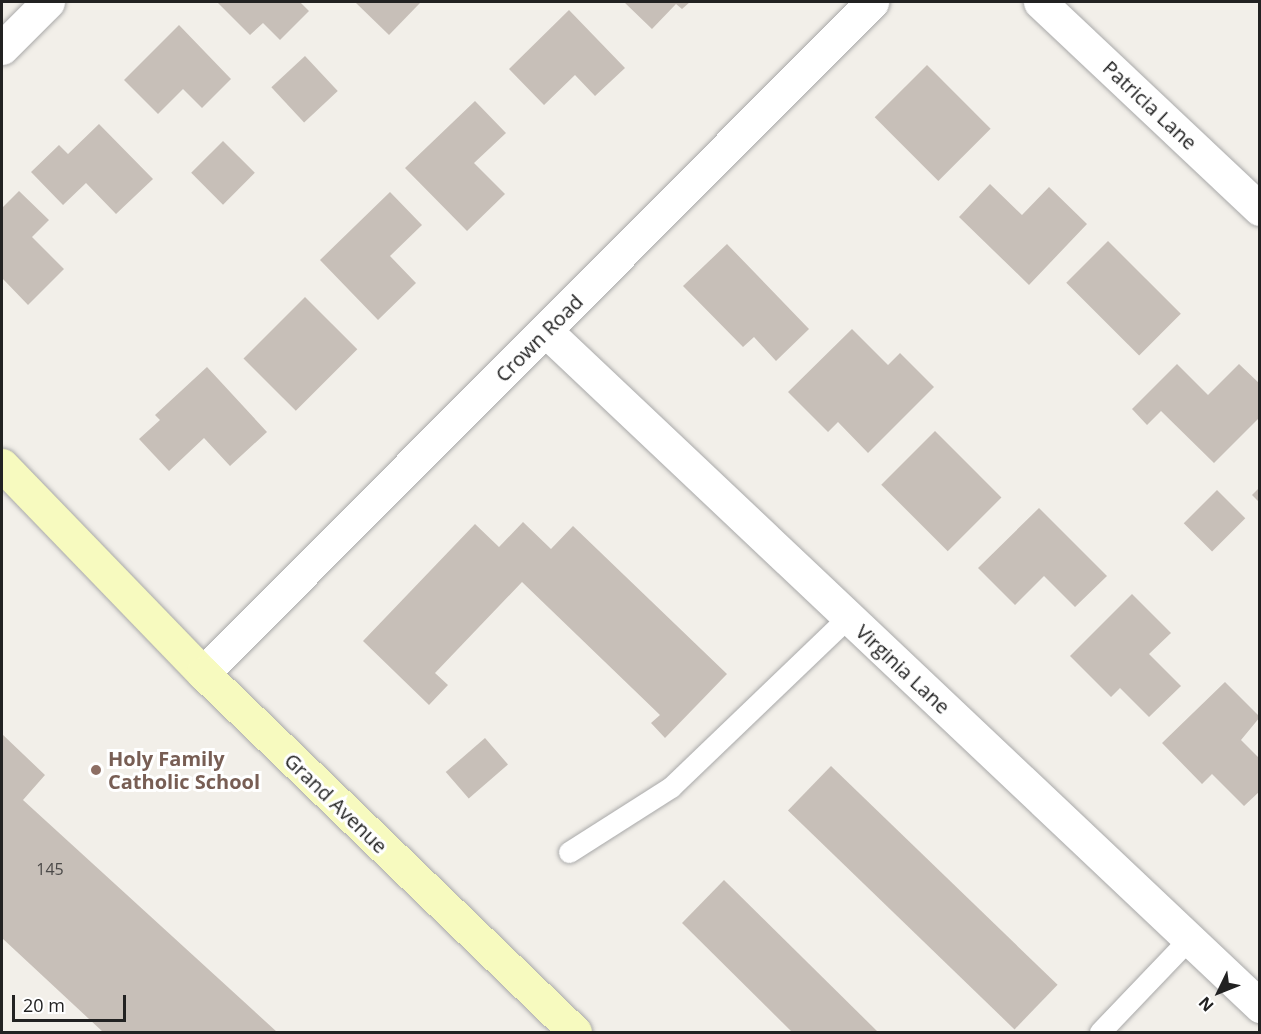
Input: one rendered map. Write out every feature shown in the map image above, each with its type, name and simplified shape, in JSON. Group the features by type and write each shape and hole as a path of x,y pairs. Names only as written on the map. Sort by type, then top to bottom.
{"main road":[{"name":"Grand Avenue","path":"2,465 203,673 565,1029"}],"street":[{"path":"2,48 48,2"},
{"name":"Crown Road","path":"203,673 872,2"},
{"name":"Patricia Lane","path":"1040,2 1260,209"},
{"name":"Virginia Lane","path":"546,331 1260,1006"}],"lane":[{"path":"569,852 671,787 848,616"},
{"path":"1100,1032 1189,939"}],"building":[{"path":"217,2 300,2 309,11 280,40 263,23 250,35"},
{"path":"355,2 418,2 420,3 389,35"},
{"path":"624,2 690,2 682,9 676,4 652,29"},
{"path":"569,10 625,68 595,96 575,75 544,105 509,69"},
{"path":"179,25 231,79 202,108 183,89 158,114 124,80"},
{"path":"305,56 338,91 304,122 271,87"},
{"path":"927,65 991,129 938,181 875,117"},
{"path":"475,101 506,133 474,163 505,194 467,231 405,168"},
{"path":"99,124 153,179 116,214 86,183 63,205 31,172 59,145 68,154"},
{"path":"223,141 255,173 223,205 191,173"},
{"path":"990,184 1022,215 1049,187 1087,224 1029,285 959,217"},
{"path":"19,191 49,220 32,237 64,269 28,305 2,278 2,208"},
{"path":"390,192 422,225 390,256 416,283 378,320 320,260"},
{"path":"1108,241 1181,314 1139,356 1066,283"},
{"path":"727,244 809,329 776,361 754,337 743,347 683,286"},
{"path":"305,297 357,349 296,411 243,359"},
{"path":"852,329 888,365 900,353 934,387 868,453 838,422 828,432 788,392"},
{"path":"1177,364 1208,395 1239,364 1260,384 1260,417 1214,463 1161,411 1147,425 1132,409"},
{"path":"207,367 267,432 230,466 204,438 169,471 139,439 160,420 155,415"},
{"path":"935,431 1001,497 948,551 881,485"},
{"path":"1260,487 1260,503 1252,495"},
{"path":"1217,490 1245,518 1212,552 1184,523"},
{"path":"1039,508 1107,576 1075,607 1044,576 1015,605 978,568"},
{"path":"523,522 551,549 573,526 727,674 665,738 651,723 660,715 522,582 435,673 448,685 429,705 363,641 475,524 499,547"},
{"path":"1132,594 1171,633 1149,654 1181,686 1149,717 1120,688 1111,697 1070,656"},
{"path":"1225,682 1260,717 1241,740 1260,759 1260,791 1244,806 1212,774 1202,784 1162,743"},
{"path":"2,734 45,775 23,800 277,1032 103,1032 2,938"},
{"path":"485,738 508,764 469,799 446,772"},
{"path":"831,766 1058,985 1015,1029 788,811"},
{"path":"724,880 878,1032 792,1032 682,923"}],"place":[{"name":"Holy Family Catholic School","path":"96,770"}]}
